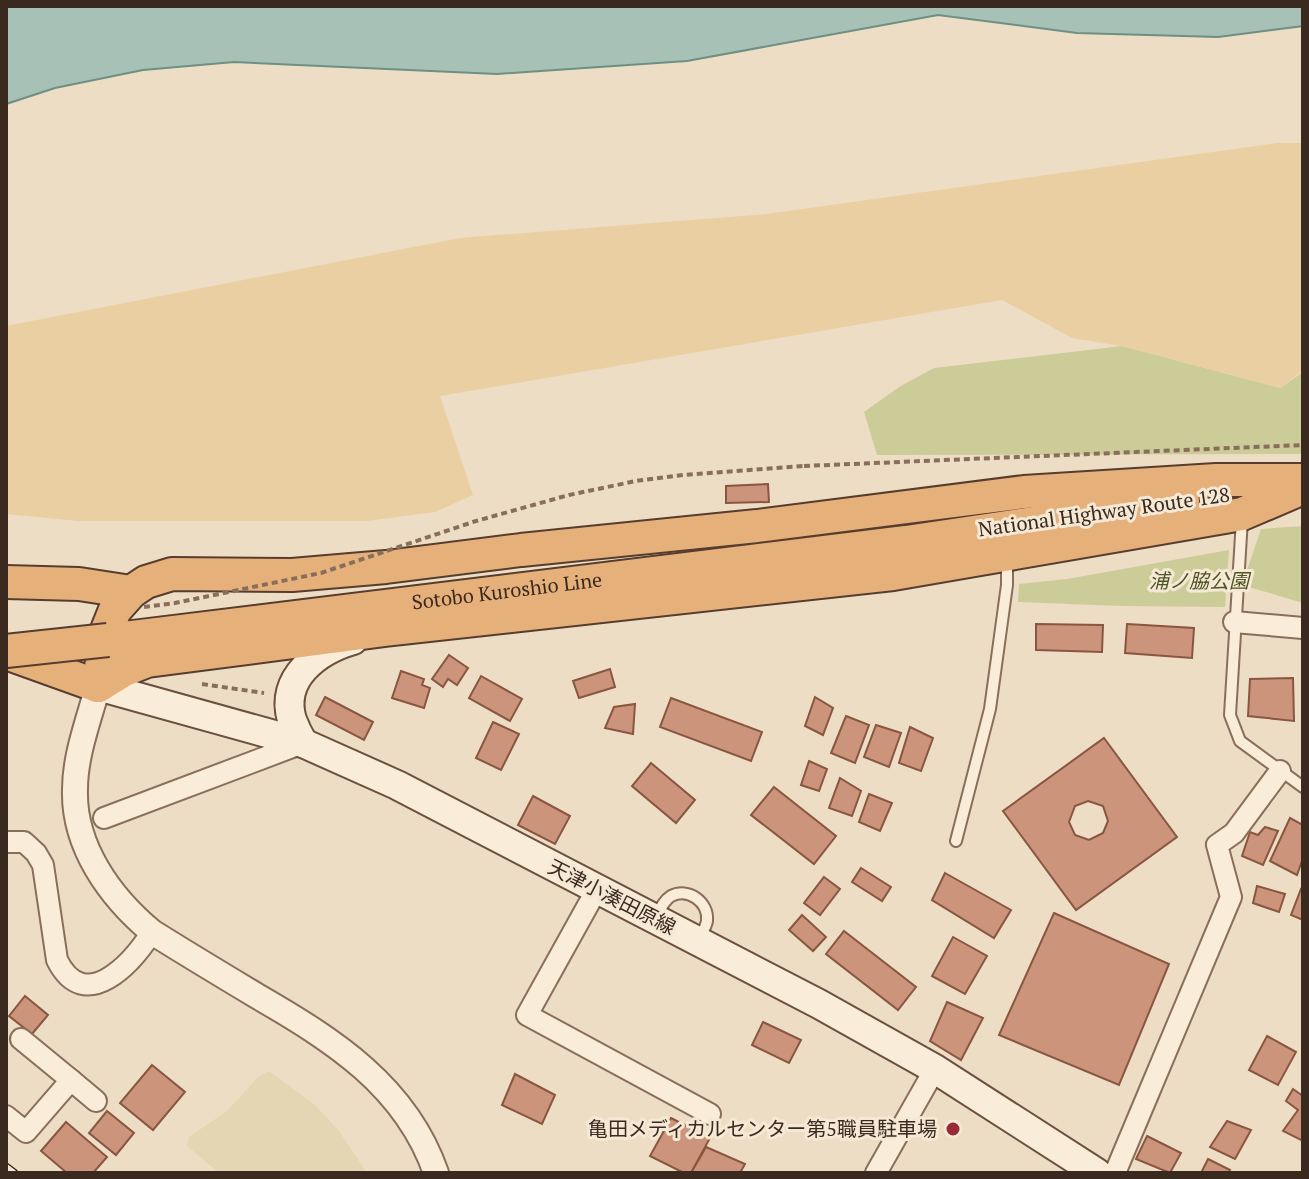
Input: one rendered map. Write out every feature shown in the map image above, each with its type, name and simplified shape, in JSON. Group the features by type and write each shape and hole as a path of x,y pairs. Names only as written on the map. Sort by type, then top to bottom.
{"highway":[{"path":"98,686 107,630 115,610 137,600 146,582 172,574 292,575 386,567 757,526 1024,492 1216,480 1303,484"},
{"path":"98,686 124,670 147,661 385,630 893,574 1242,514 1303,484"},
{"name":"National Highway Route 128","path":"906,542 1303,484"},
{"name":"Sotobo Kuroshio Line","path":"6,652 906,542"},
{"path":"6,582 79,584 137,600"},
{"path":"6,652 98,686"}],"main road":[{"path":"303,743 291,719 290,699 297,675 333,646 385,630"},
{"name":"天津小湊田原線","path":"98,686 303,743 397,785 819,1004 935,1069 1097,1173"}],"street":[{"path":"1234,622 1303,628"},
{"path":"98,686 74,788 77,818 84,840 104,881 131,914 152,932 354,1057 410,1118 436,1173"},
{"path":"104,818 303,743"},
{"path":"1115,1173 1231,897 1217,845 1234,833 1280,771"},
{"path":"6,842 24,842 43,865 57,960 63,972 74,981 89,984 102,982 117,974 136,957 152,932"},
{"path":"597,889 527,1015 710,1114"},
{"path":"21,1039 96,1101"},
{"path":"876,1173 935,1069"},
{"path":"6,1116 26,1132 71,1080"}],"lane":[{"path":"1242,514 1230,715 1240,741 1303,787"},
{"path":"956,841 990,709 1007,585 1006,553"},
{"path":"655,919 671,896 682,894 695,897 704,905 707,915 698,941"}],"path":[{"path":"137,600 187,601 321,573 476,521 569,495 652,479 804,466 1303,445"},
{"path":"198,683 277,695"}],"shaded area":[{"path":"6,6 1303,6 1303,26 1218,37 1077,33 938,15 687,61 497,74 234,62 143,70 55,88 6,104"},
{"path":"269,1071 315,1105 339,1131 367,1173 219,1173 187,1146 189,1137 227,1111 258,1077"}],"green space":[{"path":"1122,346 1280,388 1303,372 1303,454 877,455 864,412 899,387 934,368"},
{"path":"1303,526 1303,603 1242,585 1261,529"},
{"name":"浦ノ脇公園","path":"1229,550 1225,607 1018,602 1019,584 1067,579"}],"sand":[{"path":"1278,143 1303,143 1303,370 1280,388 1122,346 1072,338 1002,300 440,396 473,495 435,512 368,521 78,521 6,514 6,326 460,238 766,214"}],"building":[{"path":"768,484 769,502 726,503 726,486"},
{"path":"1036,624 1103,625 1102,652 1036,650"},
{"path":"1127,624 1194,628 1192,658 1125,653"},
{"path":"449,655 468,668 457,685 448,679 443,687 432,679"},
{"path":"610,669 615,687 579,698 573,681"},
{"path":"401,671 424,679 422,685 430,688 424,708 392,698"},
{"path":"481,676 522,699 510,721 469,698"},
{"path":"1293,678 1294,721 1248,716 1250,679"},
{"path":"325,697 373,722 364,740 316,715"},
{"path":"815,697 833,708 823,735 805,726"},
{"path":"671,698 762,732 751,761 660,727"},
{"path":"635,704 633,734 605,728 614,707"},
{"path":"846,716 869,725 855,763 831,753"},
{"path":"493,722 519,734 501,770 476,758"},
{"path":"876,725 901,733 889,767 864,757"},
{"path":"910,727 933,738 921,771 899,763"},
{"path":"1104,738 1177,837 1076,910 1003,811","holes":["1088,801 1103,806 1108,821 1103,833 1089,840 1075,835 1069,822 1075,806"]},
{"path":"809,761 827,769 819,791 801,785"},
{"path":"651,763 695,800 676,823 632,786"},
{"path":"840,778 861,791 852,816 829,808"},
{"path":"774,787 836,836 814,864 751,815"},
{"path":"869,794 892,803 880,831 859,822"},
{"path":"533,796 570,816 555,844 518,825"},
{"path":"1290,818 1303,825 1303,858 1297,875 1270,861"},
{"path":"1265,827 1278,831 1263,865 1242,856 1250,832 1258,835"},
{"path":"861,868 891,887 882,901 852,882"},
{"path":"945,873 1011,910 994,938 932,900"},
{"path":"824,877 840,889 820,915 804,903"},
{"path":"1257,886 1285,894 1279,912 1253,903"},
{"path":"1303,890 1303,920 1291,915"},
{"path":"1054,913 1169,964 1119,1085 999,1035"},
{"path":"802,915 826,937 813,951 789,930"},
{"path":"844,931 916,987 898,1010 826,954"},
{"path":"953,937 987,956 965,994 932,976"},
{"path":"25,996 48,1015 32,1034 9,1016"},
{"path":"947,1002 983,1018 961,1060 930,1041"},
{"path":"763,1022 801,1040 789,1063 752,1045"},
{"path":"1267,1036 1296,1052 1278,1085 1249,1070"},
{"path":"152,1065 185,1092 153,1130 120,1103"},
{"path":"515,1074 555,1095 542,1124 502,1105"},
{"path":"1293,1089 1303,1096 1303,1141 1283,1131 1298,1110 1286,1101"},
{"path":"107,1111 134,1133 116,1155 89,1133"},
{"path":"671,1118 710,1138 691,1173 684,1173 650,1156"},
{"path":"1227,1121 1251,1130 1235,1159 1210,1147"},
{"path":"66,1122 107,1157 93,1173 67,1173 41,1151"},
{"path":"1147,1136 1181,1153 1170,1173 1136,1159"},
{"path":"706,1147 745,1164 740,1173 691,1173"},
{"path":"1208,1159 1230,1170 1228,1173 1201,1173"}],"railway":[{"path":"6,1167 14,1173"}],"place":[{"name":"亀田メディカルセンター第5職員駐車場","path":"953,1129"}]}
